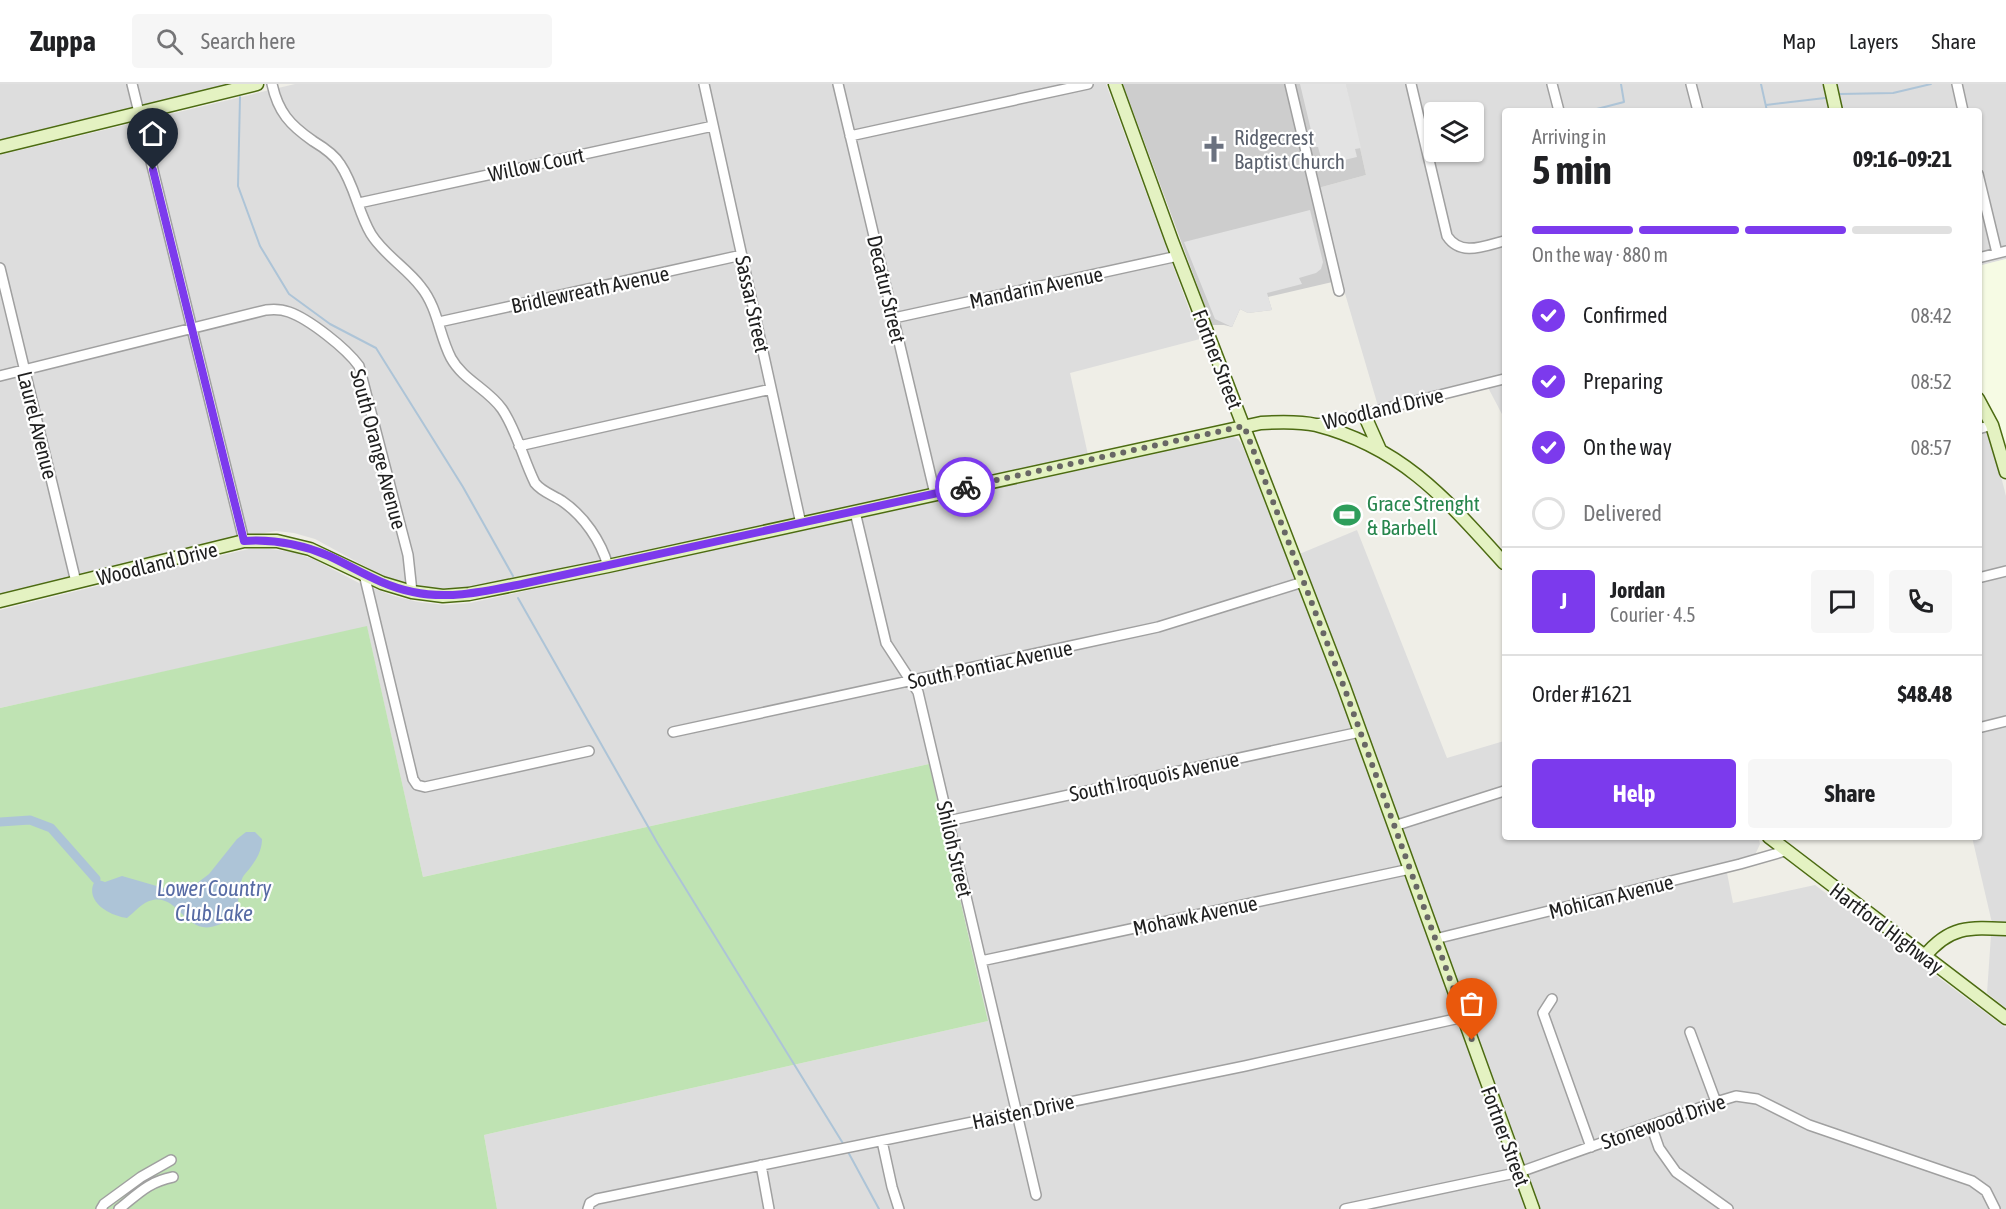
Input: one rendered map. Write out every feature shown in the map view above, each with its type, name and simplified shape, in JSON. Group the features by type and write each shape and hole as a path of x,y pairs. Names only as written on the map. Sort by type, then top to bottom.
{"main road":[{"path":"0,147 257,84"},
{"name":"Fortner Street","path":"1115,84 1360,732 1533,1209"},
{"path":"1830,84 1835,108"},
{"path":"1982,406 1992,425 2006,472"},
{"path":"1364,414 1380,450"},
{"name":"Woodland Drive","path":"0,601 244,541 262,540 291,543 329,556 382,583 412,592 443,596 470,594 608,566 1244,426 1270,422 1314,425"},
{"path":"1314,425 1362,441 1410,469 1446,500 1502,561"},
{"name":"Hartford Highway","path":"1773,840 2006,1018"},
{"path":"1924,957 1940,940 1958,930 2006,929"}],"street":[{"path":"132,84 244,541"},
{"path":"272,84 278,107 285,117 339,162 354,189 370,233 377,243 422,287 428,296 450,357 459,369 501,407 535,483 568,505 588,527 604,552 608,566"},
{"name":"Sassar Street","path":"704,84 801,524"},
{"name":"Decatur Street","path":"838,84 935,494"},
{"path":"850,136 1088,84"},
{"path":"1290,84 1340,291"},
{"path":"1411,84 1450,240 1457,247 1469,249 1502,241"},
{"path":"1552,84 1558,108"},
{"path":"1692,84 1697,108"},
{"path":"1957,84 1962,108"},
{"name":"Willow Court","path":"359,203 713,126"},
{"path":"1982,187 2002,252 1982,257"},
{"name":"Bridlewreath Avenue","path":"439,322 742,255"},
{"name":"Mandarin Avenue","path":"894,318 1178,255"},
{"name":"Laurel Avenue","path":"0,268 76,582"},
{"name":"South Orange Avenue","path":"0,376 266,310 286,311 298,315 346,350 359,366 408,555 412,592"},
{"name":"Woodland Drive","path":"1314,425 1502,380"},
{"path":"519,446 771,389"},
{"path":"1982,428 1992,425"},
{"name":"Shiloh Street","path":"855,512 886,643 918,692 1036,1195"},
{"path":"1982,577 2006,571"},
{"path":"364,574 413,779 417,785 425,787 589,751"},
{"name":"South Pontiac Avenue","path":"673,732 1158,627 1304,582"},
{"path":"1982,727 2006,721"},
{"name":"South Iroquois Avenue","path":"948,821 1360,732"},
{"path":"1394,826 1502,792"},
{"name":"Mohican Avenue","path":"1435,939 1740,864 1785,850"},
{"name":"Mohawk Avenue","path":"981,962 1410,869"},
{"path":"1552,999 1543,1013 1591,1147"},
{"name":"Haisten Drive","path":"588,1209 590,1203 595,1199 1303,1054 1464,1017"},
{"path":"1690,1032 1716,1102"},
{"name":"Stonewood Drive","path":"1345,1209 1520,1172 1736,1096 1757,1099 1809,1125 1972,1181 1986,1191 1995,1209"},
{"path":"1652,1125 1659,1148 1676,1172 1728,1209"},
{"path":"882,1141 899,1209"},
{"path":"101,1209 104,1204 141,1177 171,1160"},
{"path":"761,1166 769,1209"},
{"path":"119,1209 147,1186 158,1180 173,1177"}],"shaded area":[{"path":"0,84 230,84 0,141"},
{"path":"295,84 1106,84 1200,339 1070,373 1088,455 527,577 473,587 423,588 381,575 315,539 276,531 228,539 0,595 0,155"},
{"path":"1123,84 1346,84 1366,175 1318,188 1341,280 1268,297 1272,310 1248,313 1240,309 1232,327 1212,325"},
{"path":"1300,84 1346,84 1361,148 1355,149 1357,157 1323,165 1318,147 1315,147"},
{"path":"1346,84 1823,84 1828,108 1502,108 1502,414 1483,378 1378,406 1341,280 1318,188 1366,175"},
{"path":"1836,84 2006,84 2006,259 1982,265 1982,108 1842,108"},
{"path":"1310,210 1323,262 1321,269 1316,273 1299,278 1302,284 1267,293 1272,310 1248,313 1240,309 1232,327 1215,319 1184,242"},
{"path":"2006,259 2006,454 1998,425 1982,394 1982,265"},
{"path":"1982,418 1991,437 2006,496 2006,924 1992,923 1973,840 1982,840"},
{"path":"1233,437 1238,439 1242,445 1304,596 1527,1209 497,1209 484,1135 988,1021 929,764 423,877 367,627 0,708 0,610 249,549 293,552 313,559 359,583 418,602 445,605 470,603"},
{"path":"1357,530 1447,758 1502,742 1502,840 1759,840 1760,844 1755,855 1725,863 1733,903 1815,885 2006,1028 2006,1209 1536,1209 1297,555"},
{"path":"1991,935 2006,935 2006,1008 1987,993"}],"green space":[{"path":"367,626 423,877 929,764 988,1021 484,1135 497,1209 0,1209 0,708"}],"water":[{"name":"Lower Country Club Lake","path":"246,832 255,832 262,839 261,847 255,861 242,879 235,910 230,918 220,924 207,927 198,926 162,900 145,903 127,918 120,917 100,906 92,894 96,879 105,882 122,876 174,891 188,890 209,874 237,839"}],"waterway":[{"path":"1601,108 1624,102 1621,84"},
{"path":"1761,84 1766,108"},
{"path":"1840,94 1893,93 1931,84"},
{"path":"240,97 238,186 260,246 289,294 330,324 376,348 463,487 513,576"},
{"path":"1766,105 1825,98"},
{"path":"518,598 658,844 844,1145"},
{"path":"0,822 30,820 51,828 96,879"},
{"path":"847,1150 879,1209"}],"way so far":[{"path":"965,487 1244,426 1344,687 1472,1040"}],"place":[{"name":"Ridgecrest Baptist Church","path":"1214,149"},
{"name":"Grace Strenght & Barbell","path":"1347,515"}],"route":[{"path":"153,170 244,541 291,543 329,556 382,583 397,588 431,595 456,596 522,584 965,487"}]}
